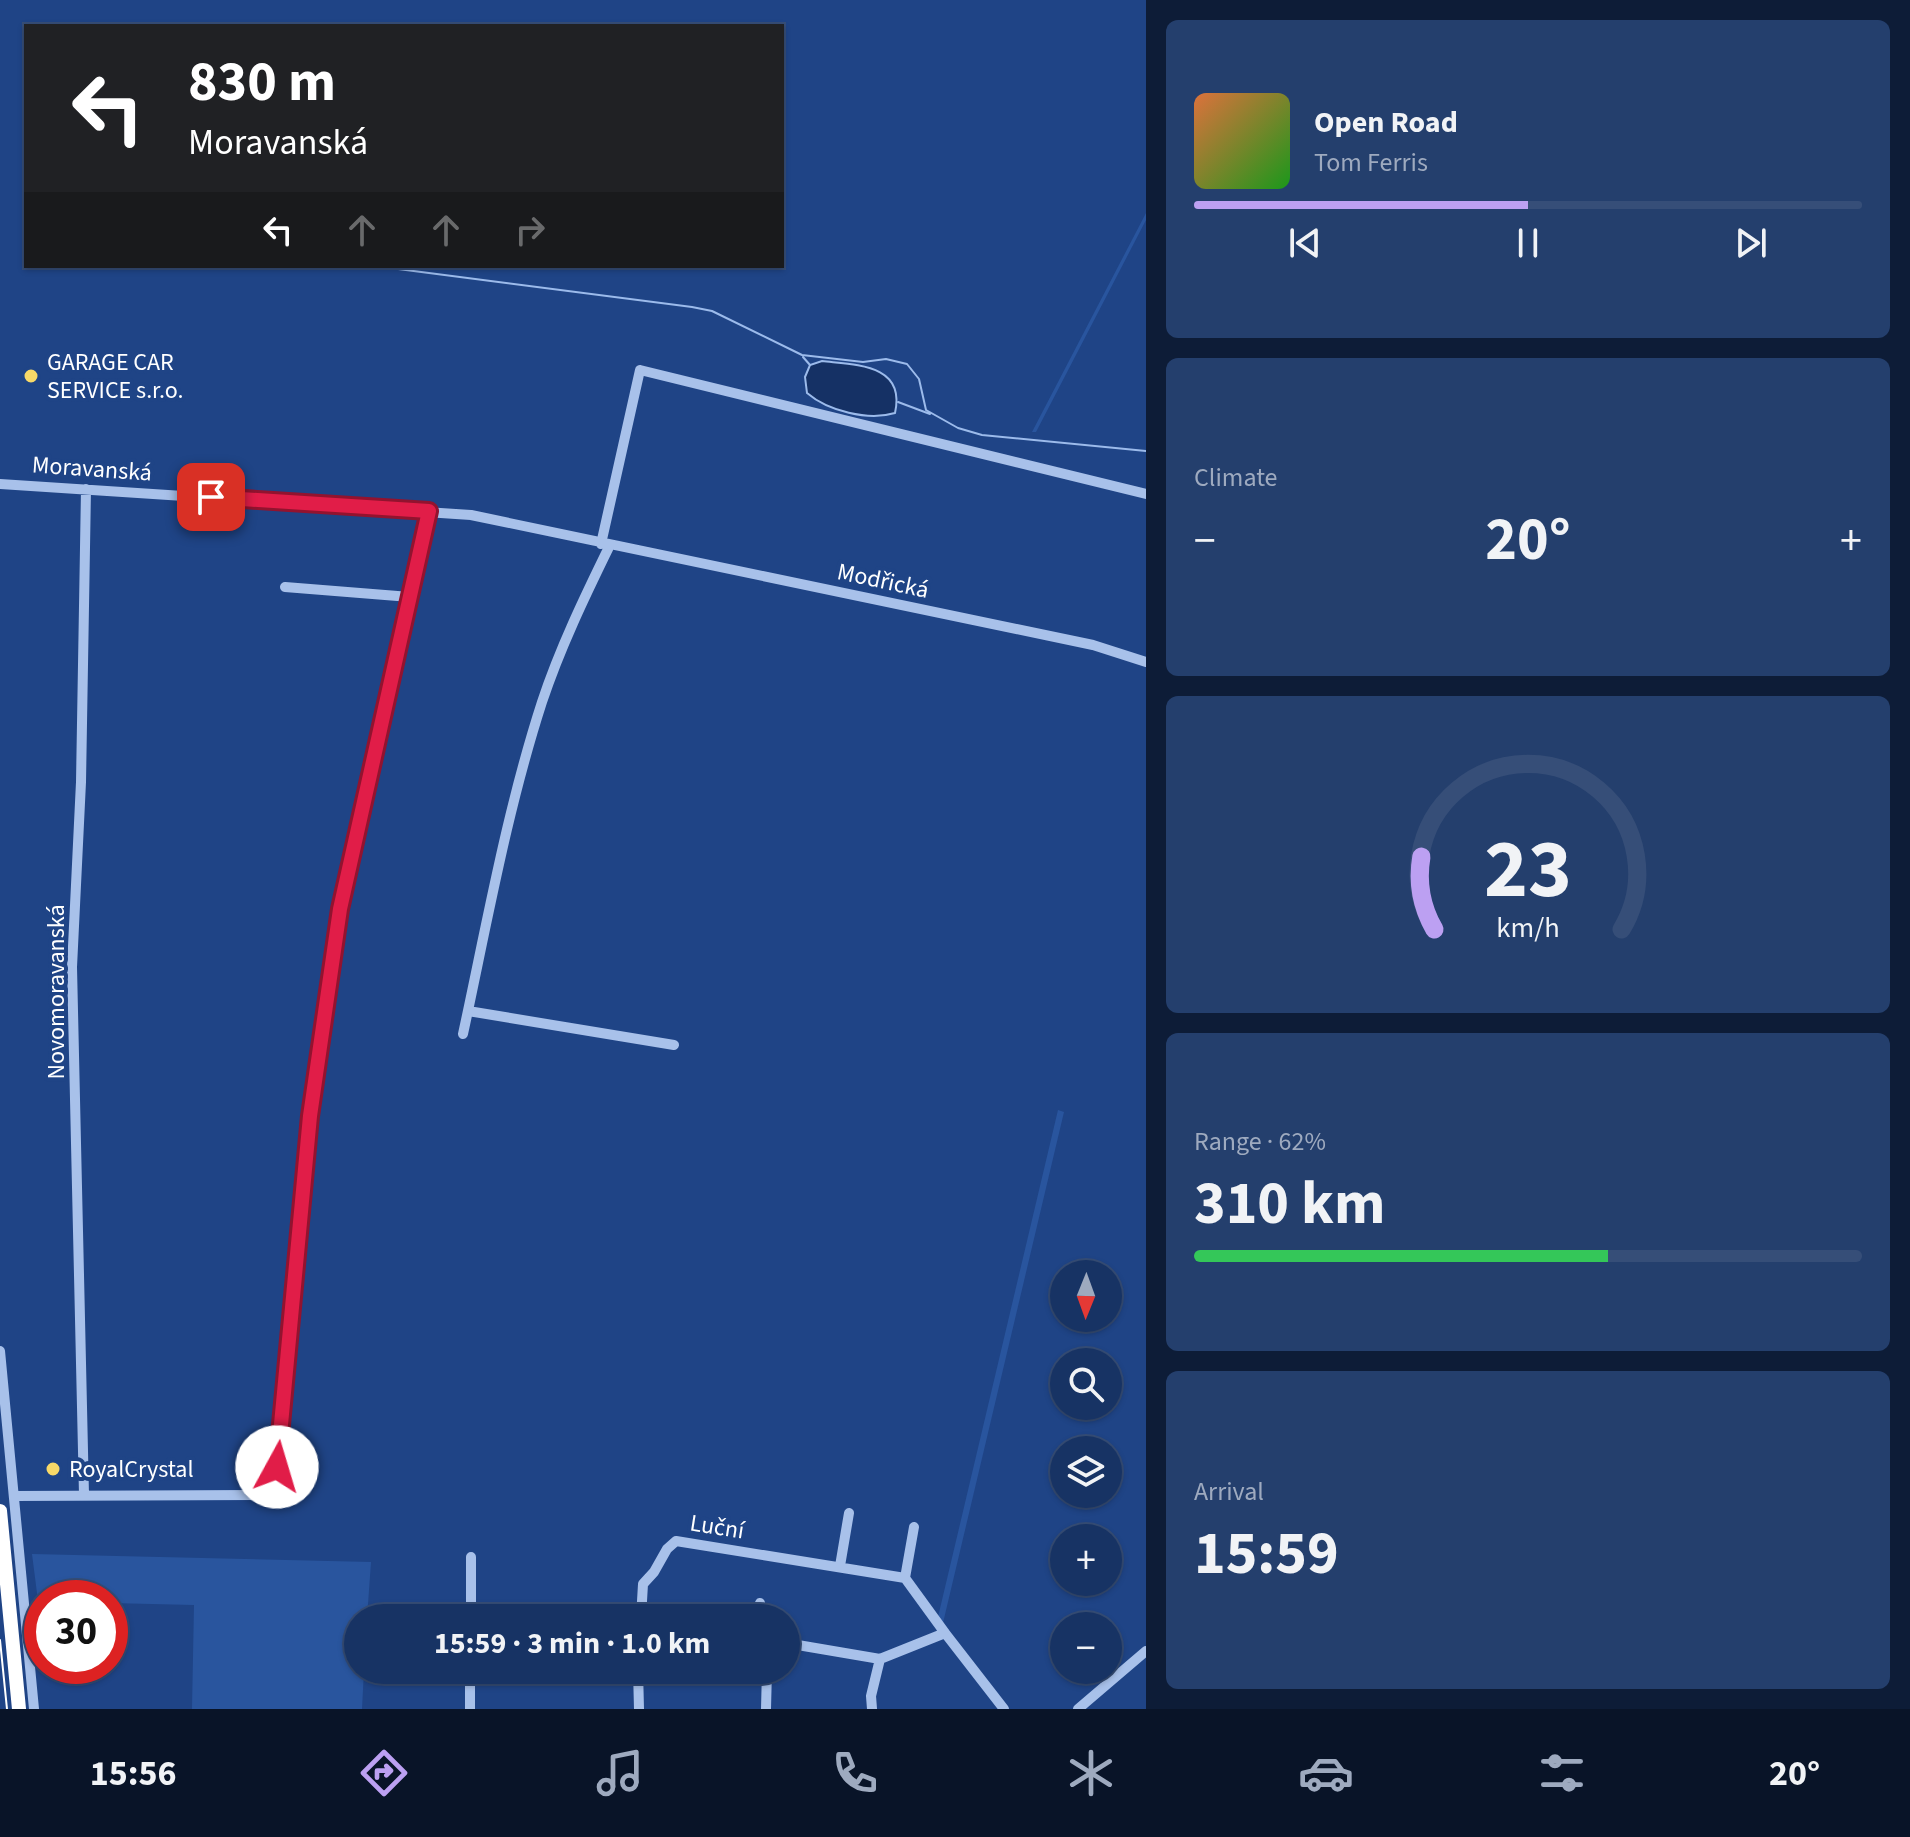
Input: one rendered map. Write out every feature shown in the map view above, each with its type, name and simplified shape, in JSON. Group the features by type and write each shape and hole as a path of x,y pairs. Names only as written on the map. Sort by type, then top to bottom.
{"highway":[{"path":"0,1511 19,1709"}],"street":[{"path":"463,1034 502,856 542,701 606,544 640,370 1146,494"},
{"name":"Moravanská","path":"0,484 471,515 606,544"},
{"name":"Novomoravanská","path":"84,1495 72,967 81,782 86,489"},
{"path":"14,1496 274,1495 310,1116 340,909 429,511"},
{"name":"Modřická","path":"606,544 1093,645 1146,662"},
{"path":"285,587 410,597"},
{"path":"468,1011 674,1045"},
{"path":"0,1351 34,1709"},
{"path":"840,1566 849,1513"},
{"path":"914,1527 905,1578 1004,1709"},
{"name":"Luční","path":"642,1604 643,1584 676,1541 905,1578"},
{"path":"471,1557 471,1604"},
{"path":"800,1645 880,1659 945,1633"},
{"path":"1078,1709 1146,1651"},
{"path":"872,1709 871,1696 880,1659"},
{"path":"470,1684 470,1709"},
{"path":"638,1684 639,1709"},
{"path":"765,1684 766,1709"}],"shaded area":[{"path":"1146,213 1146,220 1036,432 1032,432"},
{"path":"822,361 863,366 886,376 893,385 896,397 895,413 873,416 849,413 826,405 807,393 805,377 810,365"},
{"path":"1058,1110 1064,1112 943,1623 938,1617"},
{"path":"32,1554 371,1562 368,1604 344,1604 344,1684 363,1684 362,1709 192,1709 194,1605 128,1603 128,1580 35,1580"}],"waterway":[{"path":"390,268 712,311 802,355 863,362 886,359 907,364 919,379 926,410 958,428 982,435 1146,451"},
{"path":"803,357 810,365"},
{"path":"898,402 930,414"}],"tram line":[{"path":"0,1640 7,1709"}],"place":[{"name":"GARAGE CAR SERVICE s.r.o.","path":"31,376"},
{"name":"RoyalCrystal","path":"53,1469"}],"route":[{"path":"211,497 429,511 340,909 310,1116 277,1467"}]}
